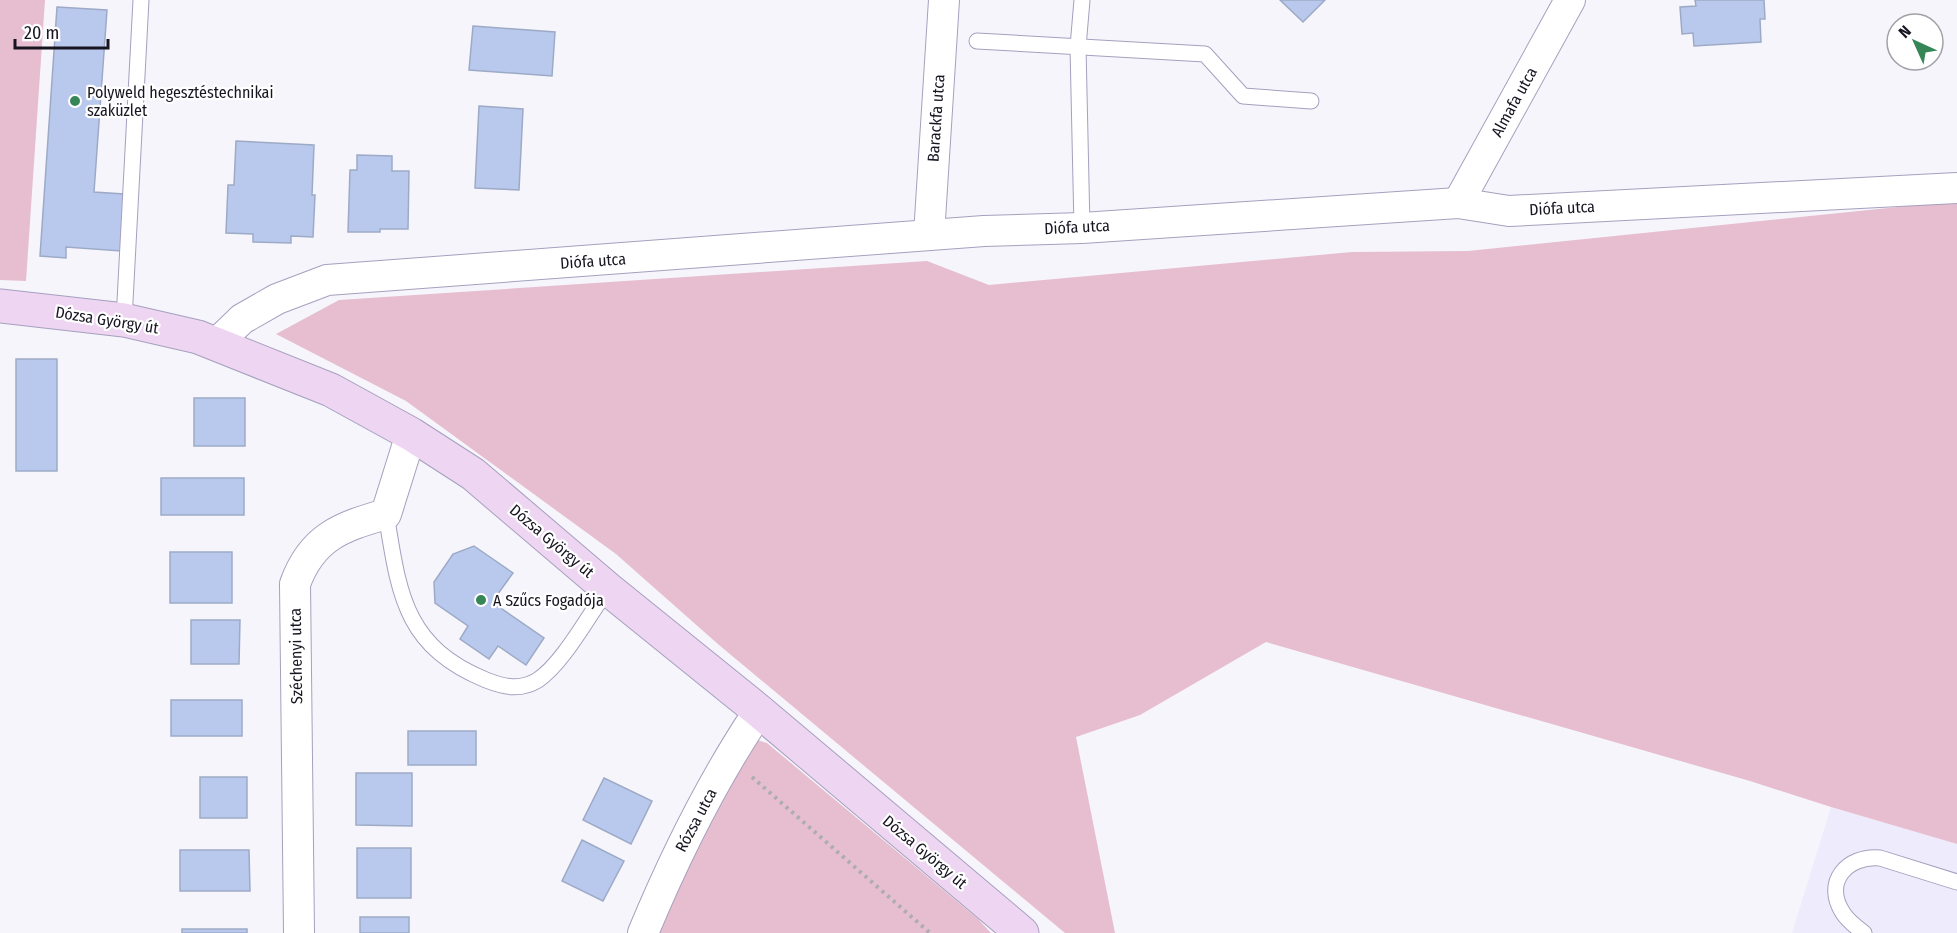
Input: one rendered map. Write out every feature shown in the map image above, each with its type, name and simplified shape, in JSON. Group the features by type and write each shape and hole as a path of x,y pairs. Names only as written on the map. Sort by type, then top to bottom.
{"main road":[{"name":"Dózsa György út","path":"0,306 124,320 163,328 216,344 331,390 411,434 473,474 608,590 759,711 1022,933"}],"street":[{"name":"Barackfa utca","path":"928,235 944,0"},
{"name":"Almafa utca","path":"1458,203 1570,0"},
{"name":"Diófa utca","path":"216,344 242,319 268,304 327,280 984,231 1082,228 1458,203 1509,211 1957,188"},
{"path":"386,514 411,434"},
{"name":"Széchenyi utca","path":"300,933 295,584 302,564 312,551 329,537 350,524 386,514"},
{"name":"Rózsa utca","path":"643,933 667,875 729,757 759,711"}],"lane":[{"path":"124,320 141,0"},
{"path":"1082,0 1078,47 1082,228"},
{"path":"977,41 1205,54 1243,96 1311,101"},
{"path":"386,514 396,578 409,616 425,640 451,662 502,686 520,688 537,680 556,664 608,590"},
{"path":"1864,933 1843,913 1836,897 1839,875 1858,860 1868,857 1880,858 1957,882"}],"path":[{"path":"729,757 930,933"}],"shaded area":[{"path":"0,0 45,0 26,281 0,280"},
{"path":"1957,201 1957,844 1750,781 1266,642 1140,715 1076,737 1115,933 1065,933 719,645 616,554 406,401 276,334 339,300 927,261 989,285 1352,252 1468,251"},
{"path":"757,740 767,743 978,919 991,933 655,933 721,787"},
{"path":"1831,807 1957,844 1957,933 1792,933"}],"building":[{"path":"1280,0 1325,0 1303,22"},
{"path":"1695,0 1764,0 1765,19 1760,19 1761,42 1694,46 1693,33 1682,34 1680,7 1696,6"},
{"name":"Polyweld hegesztéstechnikai szaküzlet","path":"57,7 107,10 94,192 124,194 121,251 66,247 66,258 40,256"},
{"path":"473,26 555,32 552,76 469,70"},
{"path":"479,106 523,109 519,190 475,188"},
{"path":"236,141 314,145 313,237 291,236 291,243 253,242 253,234 226,233 228,185 234,185"},
{"path":"357,155 392,156 392,171 409,171 408,229 348,232 350,170 357,170"},
{"path":"16,359 57,359 57,471 16,471"},
{"path":"194,398 245,398 245,446 194,446"},
{"path":"161,478 244,478 244,515 161,515"},
{"path":"474,546 513,573 492,602 544,638 526,665 498,646 489,659 460,639 468,626 435,603 434,582 453,554"},
{"path":"170,552 232,552 232,603 170,603"},
{"path":"191,620 240,620 239,664 191,664"},
{"path":"171,700 242,700 242,736 171,736"},
{"path":"408,731 476,731 476,765 408,765"},
{"path":"356,773 412,773 412,826 356,825"},
{"path":"200,777 247,777 247,818 200,818"},
{"path":"604,778 652,801 631,844 583,820"},
{"path":"582,840 624,861 603,901 562,881"},
{"path":"357,848 411,848 411,898 357,898"},
{"path":"180,850 249,850 250,891 180,891"},
{"path":"360,917 409,917 409,933 360,933"},
{"path":"182,929 247,929 247,933 182,933"}],"place":[{"name":"Polyweld hegesztéstechnikai szaküzlet","path":"75,101"},
{"name":"A Szűcs Fogadója","path":"481,600"}]}
